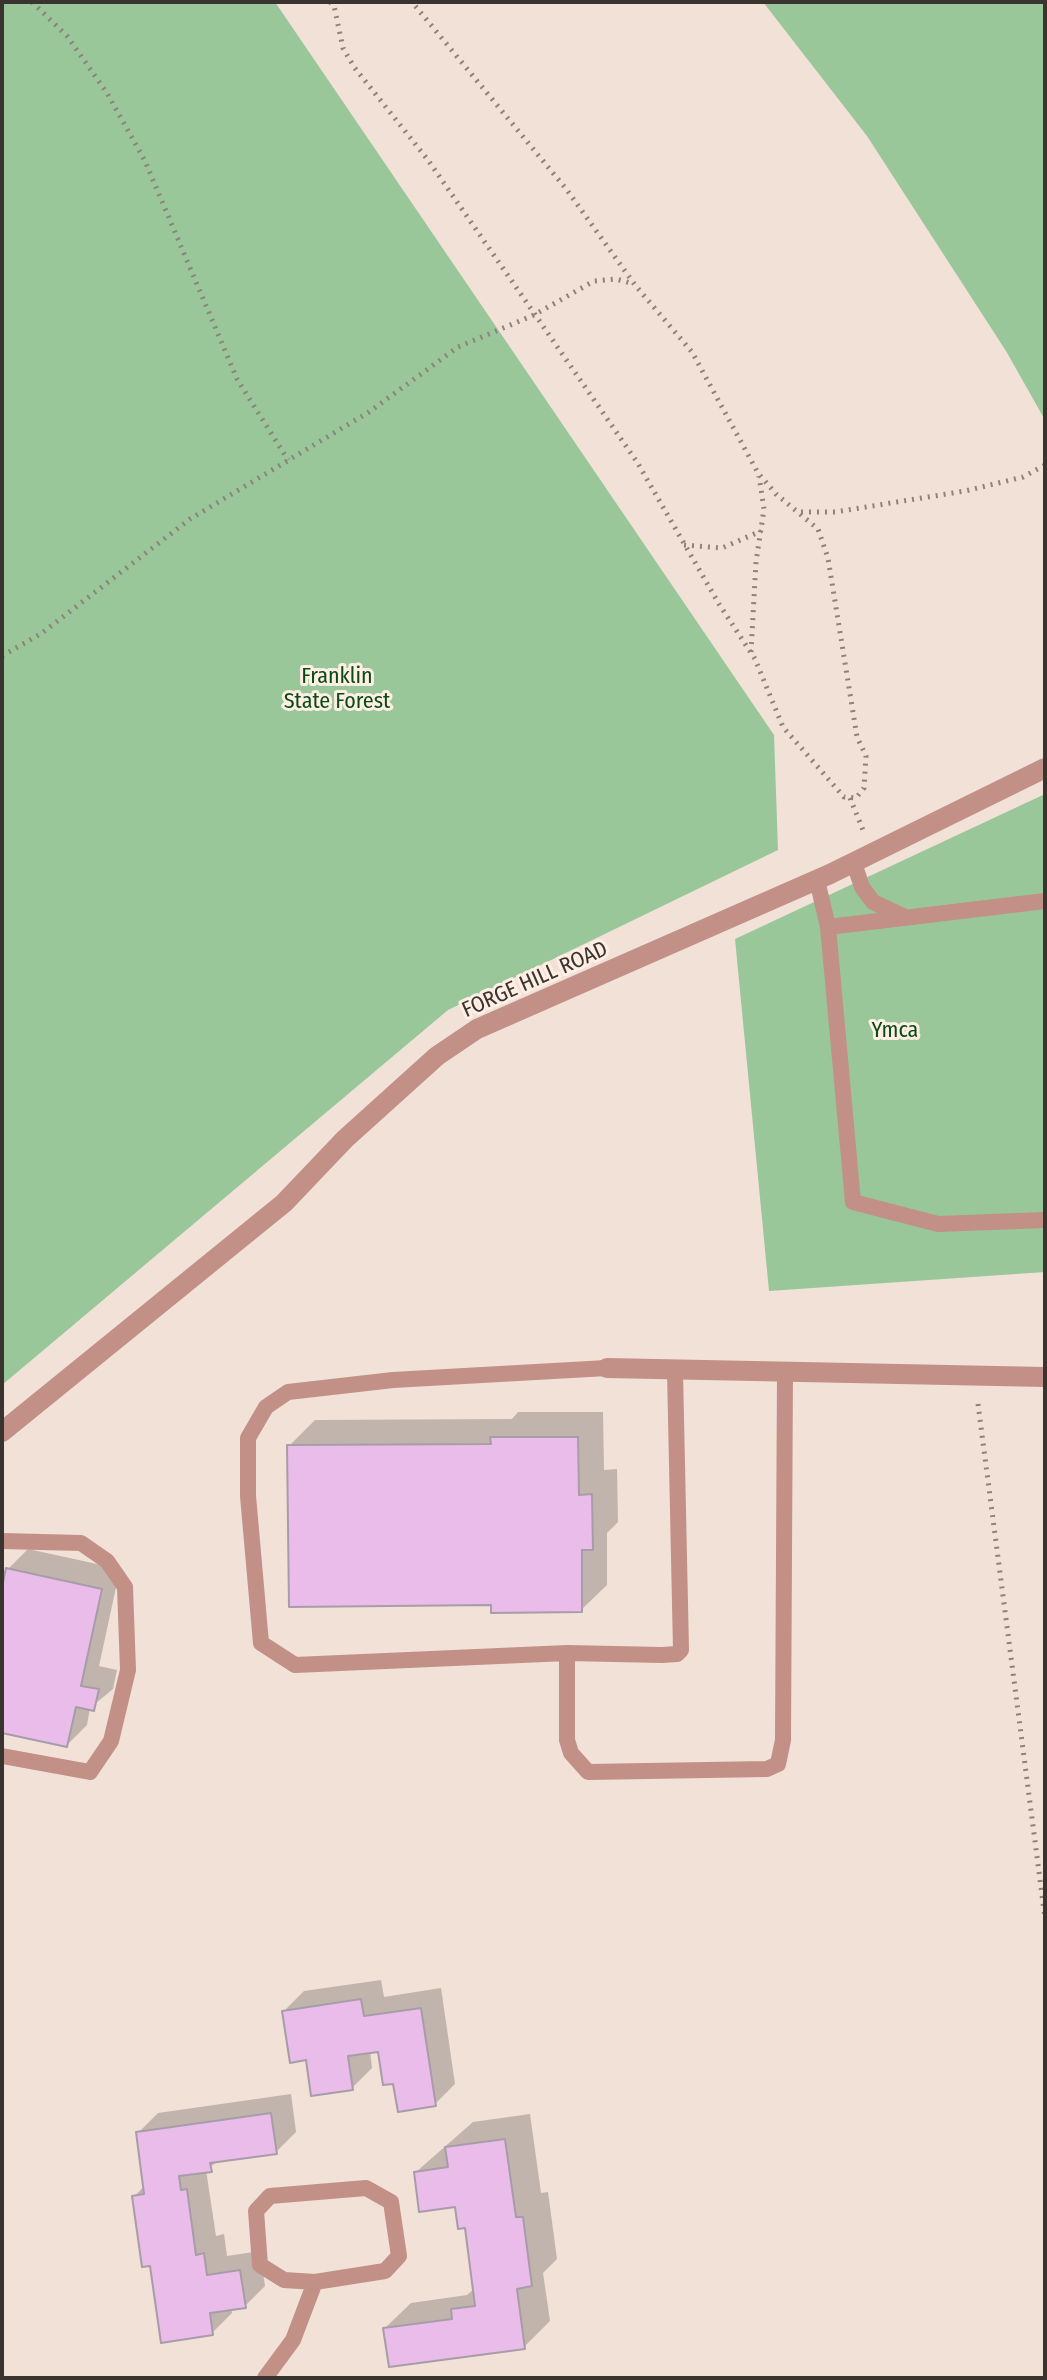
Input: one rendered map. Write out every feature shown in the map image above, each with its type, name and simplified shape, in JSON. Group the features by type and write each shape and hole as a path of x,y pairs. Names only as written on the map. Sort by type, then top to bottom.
{"street":[{"name":"FORGE HILL ROAD","path":"2,1432 284,1203 345,1139 437,1056 477,1029 854,863 1045,768"},
{"path":"607,1368 1045,1377"}],"lane":[{"path":"854,863 862,887 873,902 906,917"},
{"path":"817,880 828,927 853,1202 938,1224 1045,1220"},
{"path":"828,927 1045,901"},
{"path":"607,1368 393,1380 288,1392 266,1407 248,1438 248,1496 261,1643 295,1665 567,1653 677,1654 681,1650 675,1371"},
{"path":"567,1653 567,1740 571,1753 588,1772 767,1769 778,1764 783,1740 785,1371"},
{"path":"2,1541 81,1543 107,1561 125,1587 128,1670 111,1741 90,1772 2,1756"},
{"path":"366,2188 391,2202 399,2256 385,2271 315,2282 284,2280 260,2265 256,2211 270,2196 366,2188"},
{"path":"265,2378 293,2340 315,2282"}],"path":[{"path":"32,2 67,36 107,93 145,161 237,379 288,460"},
{"path":"330,2 334,6 343,48 354,67 428,160 637,462 683,545 751,653 774,710 793,741 823,770 844,797 856,798 864,788 866,756 857,737 828,558 818,529 776,494 758,473"},
{"path":"412,2 584,212 635,285 706,371 758,473 763,493 751,653"},
{"path":"2,656 42,633 190,519 369,412 458,347 534,315 594,281 616,279 635,285"},
{"path":"801,512 835,512 965,491 1023,477 1045,465"},
{"path":"683,545 722,548 738,544 762,530"},
{"path":"974,1376 1045,1918"}],"green space":[{"name":"Franklin State Forest","path":"2,2 275,2 774,735 778,850 448,1010 2,1385"},
{"path":"763,2 1045,2 1045,420 1006,351 867,136"},
{"name":"Ymca","path":"1045,794 1045,1272 769,1291 735,939"}],"building":[{"path":"490,1437 578,1437 579,1495 592,1494 593,1550 582,1550 582,1612 491,1613 491,1605 289,1607 287,1445 491,1444"},
{"path":"6,1568 102,1589 81,1686 99,1689 94,1711 76,1707 67,1747 2,1733 2,1587"},
{"path":"361,1999 364,2016 421,2008 436,2106 398,2112 393,2084 383,2085 378,2052 348,2056 353,2090 311,2096 306,2060 290,2063 282,2011"},
{"path":"271,2113 277,2154 210,2163 212,2172 179,2176 181,2190 187,2189 196,2255 204,2253 207,2275 240,2270 246,2308 210,2313 213,2335 161,2343 150,2266 142,2267 132,2196 144,2194 136,2132"},
{"path":"505,2139 516,2217 523,2217 532,2286 517,2289 525,2349 389,2367 383,2328 452,2319 451,2309 475,2306 465,2228 458,2229 455,2207 419,2212 414,2172 448,2167 445,2147"}]}
